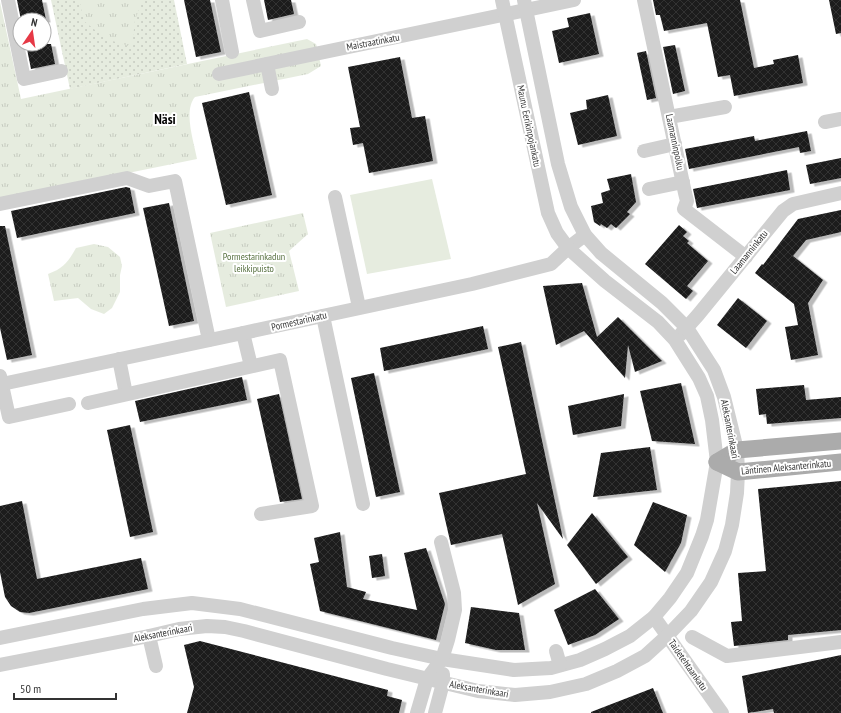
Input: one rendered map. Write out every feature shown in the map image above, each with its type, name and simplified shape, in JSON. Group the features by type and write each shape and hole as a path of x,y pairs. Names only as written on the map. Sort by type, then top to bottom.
{"main road":[{"name":"Läntinen Aleksanterinkatu","path":"717,462 737,450 841,441"},
{"name":"Läntinen Aleksanterinkatu","path":"717,462 738,472 841,462"}],"street":[{"path":"8,0 24,79 61,71"},
{"path":"222,0 232,52"},
{"path":"253,0 260,31 299,22"},
{"name":"Maunu Eerikinpojankatu","path":"502,0 548,213 557,233 568,248"},
{"name":"Maistraatinkatu","path":"219,74 505,14 525,5 574,0"},
{"name":"Laamanninpolku","path":"644,0 687,201 684,209 746,256"},
{"name":"Maunu Eerikinpojankatu","path":"525,5 558,164 571,207 585,235"},
{"path":"267,64 272,89"},
{"path":"669,117 725,107"},
{"path":"826,122 841,119"},
{"path":"644,151 675,144"},
{"path":"0,204 127,178 149,186 175,181 209,340"},
{"path":"649,189 683,182"},
{"name":"Laamanninkatu","path":"675,340 687,328 782,211 792,204 841,193"},
{"path":"335,197 358,307"},
{"name":"Pormestarinkatu","path":"1,379 119,359 472,284 551,264 585,235"},
{"name":"Aleksanterinkaari","path":"0,665 179,629 207,626 225,627 443,683 478,691 515,695 550,692 586,684 617,671 645,656 691,611 710,582 725,551 732,525 737,493 737,450 724,397 714,370 687,328 662,303 601,253 585,235"},
{"name":"Aleksanterinkaari","path":"0,638 143,609 192,604 240,609 392,648 442,659 514,670 551,668 580,660 630,636 654,618 670,598 687,573 697,549 707,520 717,462 712,420 707,396 699,378 675,340 658,322 605,281 568,248"},
{"path":"323,316 363,504"},
{"path":"244,333 251,366"},
{"path":"119,359 126,394"},
{"path":"88,403 280,360 312,506 261,514"},
{"path":"1,379 9,417 69,404"},
{"path":"417,713 427,679 442,659 455,610 454,593 441,542"},
{"name":"Taidetehtaankatu","path":"654,618 722,713"},
{"path":"150,636 156,666"},
{"path":"692,637 727,656 841,642"},
{"path":"556,651 560,665"},
{"path":"435,713 443,683 442,659"}],"green space":[{"path":"51,0 174,0 187,64 70,89"},
{"path":"79,0 142,0 135,20 132,47 106,39 84,21"},
{"path":"0,2 21,99 307,39 316,44 321,66 308,74 195,97 190,110 190,127 197,159 0,199"},
{"path":"432,179 451,259 367,274 350,195"},
{"name":"Pormestarinkadun leikkipuisto","path":"303,213 308,234 289,251 299,291 226,307 210,233"},
{"path":"94,244 108,247 120,257 122,266 120,275 120,292 112,308 104,314 91,309 78,298 54,301 48,274 65,264 76,248"}],"building":[{"path":"17,0 42,0 44,12 19,12"},
{"path":"184,0 210,0 221,52 196,57"},
{"path":"264,0 291,0 294,14 268,20"},
{"path":"653,0 740,0 754,68 774,64 773,60 798,55 803,83 734,96 730,75 718,77 707,23 664,31 660,15 656,15"},
{"path":"829,0 841,0 841,33 836,34"},
{"path":"590,13 599,54 559,63 552,31 569,27 567,18"},
{"path":"675,45 685,91 673,94 663,47"},
{"path":"52,49 55,64 31,69 28,52 52,52"},
{"path":"646,51 656,98 647,100 637,53"},
{"path":"400,57 412,118 425,116 433,161 369,173 363,143 353,145 350,128 360,127 348,67"},
{"path":"249,92 272,195 226,205 202,103"},
{"path":"608,95 617,136 578,145 570,113 587,109 586,100"},
{"path":"807,131 811,151 800,153 799,147 689,169 685,149 754,136 755,141"},
{"path":"841,158 841,178 810,184 806,165"},
{"path":"787,170 790,190 697,208 693,189"},
{"path":"631,174 636,202 627,212 630,214 616,228 611,224 607,228 594,222 591,206 603,203 601,193 610,190 607,179"},
{"path":"126,187 130,188 135,213 17,238 11,211"},
{"path":"169,203 194,321 169,326 143,208"},
{"path":"841,210 841,232 806,240 793,256 823,280 808,303 818,355 791,360 785,327 798,325 794,304 755,273 762,264 763,265 798,219"},
{"path":"679,225 687,232 683,236 689,241 687,243 708,261 687,286 693,291 686,299 645,264"},
{"path":"0,226 5,226 32,355 7,360 0,328"},
{"path":"582,283 597,337 618,317 662,361 635,372 628,345 625,378 584,331 556,345 543,286"},
{"path":"738,298 767,321 746,348 717,325"},
{"path":"483,326 488,349 384,371 380,348"},
{"path":"521,342 563,539 537,503 555,584 518,605 502,534 451,545 439,493 526,474 498,347"},
{"path":"374,373 400,492 376,497 351,378"},
{"path":"242,377 247,400 140,422 135,401"},
{"path":"681,383 695,444 652,441 640,391"},
{"path":"804,385 806,400 841,397 841,418 767,424 766,414 759,415 756,389"},
{"path":"279,394 302,499 280,502 257,399"},
{"path":"624,394 621,426 573,435 568,406"},
{"path":"130,425 153,532 130,537 107,430"},
{"path":"650,447 657,490 593,497 601,453"},
{"path":"841,481 841,630 788,635 788,640 734,646 731,622 742,621 738,573 766,571 758,489"},
{"path":"22,501 37,579 141,558 148,589 29,613 20,612 11,606 5,597 0,572 0,506"},
{"path":"653,502 687,515 681,543 665,572 634,545"},
{"path":"592,513 628,557 596,584 567,545"},
{"path":"340,532 347,587 366,592 363,599 417,610 404,553 426,548 445,604 436,640 320,611 310,564 319,562 314,538"},
{"path":"382,554 385,576 372,578 369,556"},
{"path":"595,589 619,619 595,635 568,645 554,610"},
{"path":"471,607 519,613 525,650 496,650 465,643"},
{"path":"200,641 388,690 387,696 402,700 399,713 187,713 194,687 184,645"},
{"path":"841,655 841,713 774,713 773,709 748,713 742,676"},
{"path":"653,688 663,713 591,713 591,712"}],"district":[{"name":"Näsi","path":"165,119"}]}
